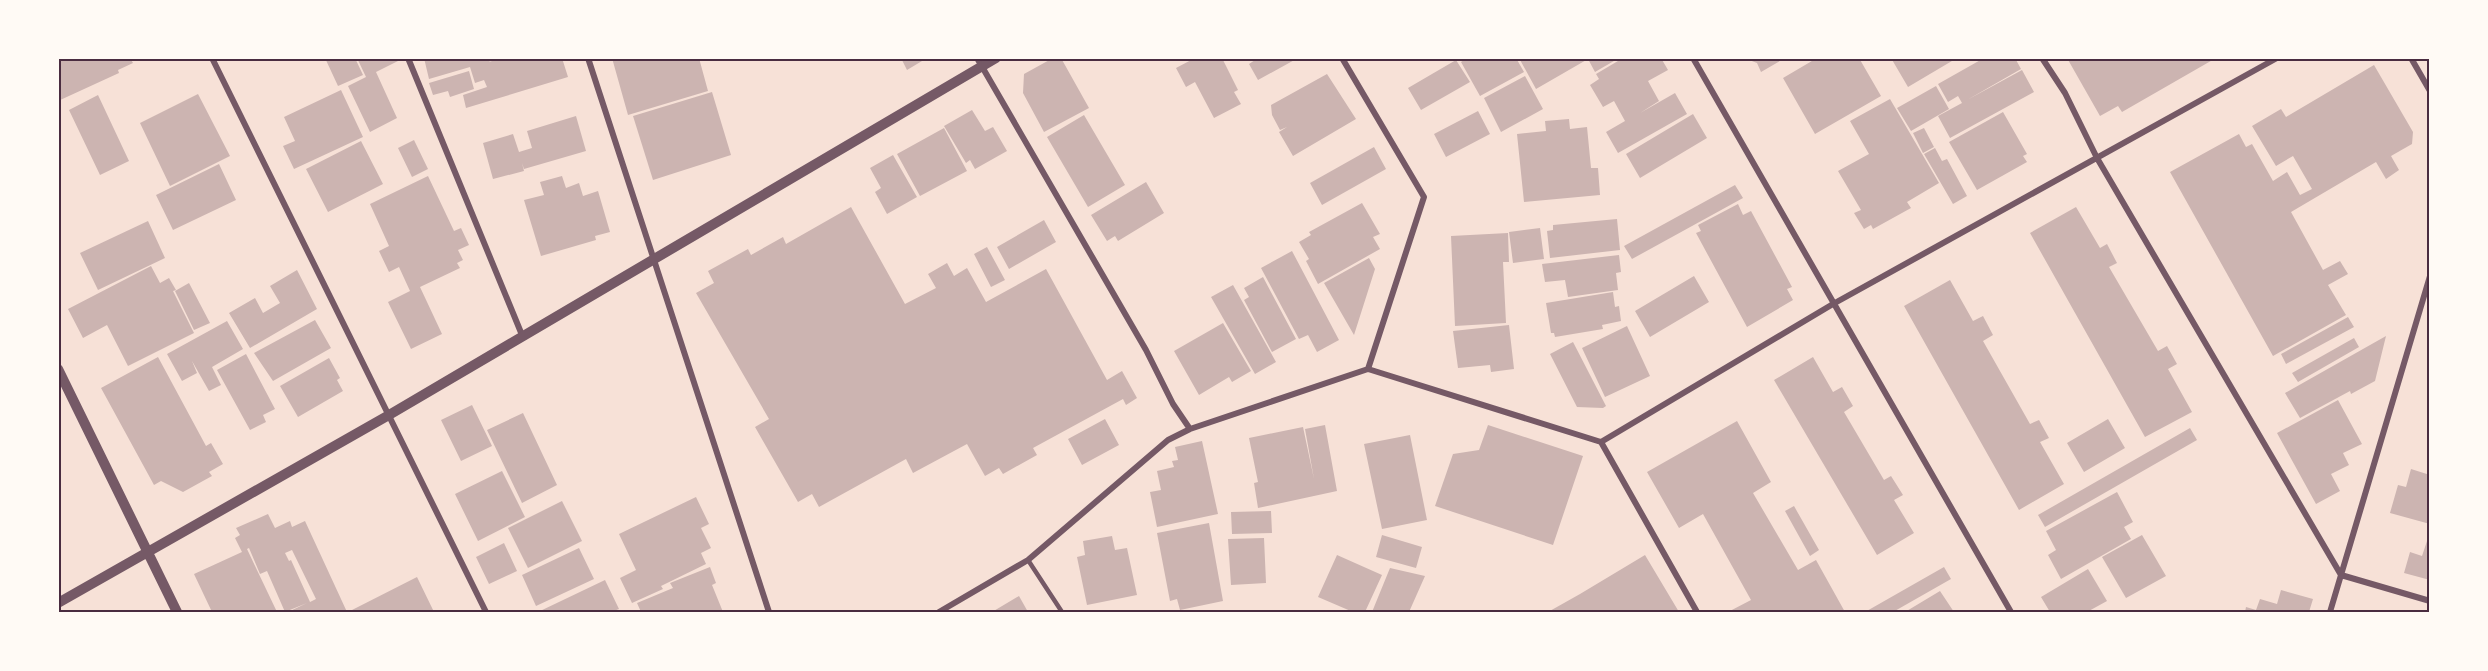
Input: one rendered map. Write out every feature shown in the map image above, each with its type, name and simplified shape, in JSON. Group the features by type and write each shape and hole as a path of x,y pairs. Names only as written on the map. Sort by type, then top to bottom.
{"street":[{"path":"212,58 486,612"},
{"path":"408,58 522,335"},
{"path":"588,58 769,612"},
{"path":"58,603 654,260 980,62 996,58"},
{"path":"1342,58 1424,197 1368,369"},
{"path":"1693,58 2011,612"},
{"path":"2042,58 2064,93 2097,158 2341,575 2430,601"},
{"path":"1601,442 1833,304 2277,58"},
{"path":"2411,58 2430,91"},
{"path":"980,62 1146,350 1173,404 1190,429"},
{"path":"2330,612 2430,276"},
{"path":"58,369 177,612"},
{"path":"939,612 1028,560 1168,440 1190,429 1368,369 1601,442 1697,612"}],"lane":[{"path":"1028,560 1062,612"}],"building":[{"path":"58,58 130,58 133,63 118,70 119,73 58,101"},
{"path":"325,58 355,58 363,75 338,86"},
{"path":"357,58 397,58 398,61 376,72 397,118 370,132 348,86 366,77"},
{"path":"424,58 495,58 489,62 501,58 562,58 568,77 466,108 463,95 487,87 484,80 475,83 470,67 429,79"},
{"path":"612,58 699,58 708,91 628,115"},
{"path":"901,58 927,58 907,70"},
{"path":"1053,58 1061,58 1089,108 1044,132 1023,93 1024,74"},
{"path":"1195,58 1222,58 1238,90 1234,92 1241,104 1214,118 1195,82 1186,87 1176,68"},
{"path":"1258,58 1298,58 1258,80 1249,64"},
{"path":"1467,58 1516,58 1524,72 1480,96 1461,62"},
{"path":"1519,58 1619,58 1595,72 1588,59 1536,89"},
{"path":"1623,58 1661,58 1668,70 1648,81 1659,101 1640,113 1675,93 1687,114 1618,153 1606,132 1625,121 1614,101 1603,107 1590,85 1599,79 1596,74"},
{"path":"1744,58 1785,58 1761,72 1757,63"},
{"path":"1817,58 1859,58 1881,96 1815,134 1783,78"},
{"path":"1891,58 1957,58 1908,87"},
{"path":"1984,58 2015,58 2021,69 1967,100 2022,70 2034,92 1950,138 1938,116 1962,103 1958,96 1948,102 1938,84"},
{"path":"2067,58 2216,58 2122,112 2118,106 2100,116"},
{"path":"1456,60 1470,82 1421,110 1408,88"},
{"path":"2374,65 2413,132 2412,144 2391,156 2399,170 2386,179 2376,162 2291,212 2323,270 2340,261 2348,274 2328,285 2346,315 2273,356 2170,172 2239,134 2246,147 2252,144 2273,181 2287,172 2300,195 2312,189 2293,156 2276,166 2252,126 2281,109 2286,117"},
{"path":"469,71 474,89 450,97 448,91 433,95 429,83"},
{"path":"1327,74 1356,119 1293,156 1279,132 1287,127 1280,130 1272,115 1271,105"},
{"path":"1525,76 1543,109 1501,132 1484,98"},
{"path":"1936,86 1949,109 1911,131 1897,108"},
{"path":"341,90 363,137 294,169 283,146 295,141 284,117"},
{"path":"712,92 731,155 653,180 633,116"},
{"path":"198,94 230,156 170,186 140,123"},
{"path":"98,95 129,161 100,175 69,110"},
{"path":"1890,99 1939,183 1907,202 1911,208 1873,229 1871,225 1864,229 1854,213 1861,210 1838,171 1869,154 1850,121"},
{"path":"972,110 985,131 993,127 1007,151 975,169 970,160 966,163 944,126"},
{"path":"1478,111 1490,134 1446,157 1434,134"},
{"path":"2003,112 2027,154 2023,156 2027,162 1977,190 1949,142"},
{"path":"1693,114 1707,138 1640,178 1626,154"},
{"path":"1084,115 1125,185 1088,207 1047,137"},
{"path":"576,116 586,151 524,169 522,163 524,171 493,179 483,143 513,134 519,152 532,148 527,131"},
{"path":"1569,119 1570,129 1587,127 1591,168 1598,168 1600,195 1524,202 1517,134 1546,131 1545,121"},
{"path":"944,128 967,171 920,196 897,154"},
{"path":"1924,128 1934,147 1923,153 1913,133"},
{"path":"414,140 428,169 412,177 398,148"},
{"path":"361,141 383,184 328,212 306,169"},
{"path":"1374,147 1386,169 1322,205 1310,183"},
{"path":"1935,148 1942,161 1947,159 1967,196 1953,204 1924,154"},
{"path":"893,155 917,197 887,214 875,192 881,188 870,168"},
{"path":"219,164 236,200 173,230 156,195"},
{"path":"428,176 454,231 461,228 469,245 458,250 463,260 457,263 460,268 420,287 442,334 411,349 388,302 410,291 399,267 389,272 379,251 389,246 370,204"},
{"path":"562,176 566,188 579,183 583,196 598,191 610,232 595,236 596,240 541,256 524,200 544,195 540,182"},
{"path":"1146,182 1164,213 1118,241 1115,236 1107,241 1091,215"},
{"path":"1735,185 1743,198 1632,259 1624,246"},
{"path":"1362,203 1380,234 1373,237 1380,249 1318,284 1306,261 1309,259 1299,242 1311,235 1309,232"},
{"path":"1738,204 1743,215 1751,211 1792,287 1787,289 1793,300 1747,327 1696,233 1701,231 1698,225"},
{"path":"851,207 905,304 936,288 928,274 947,263 954,276 967,268 986,302 1046,269 1107,380 1122,371 1137,398 1126,405 1123,399 1033,448 1037,455 1003,474 999,468 985,476 967,444 913,473 906,459 819,507 812,494 798,502 755,427 769,419 696,293 714,283 708,271 748,249 751,255 783,237 786,244"},
{"path":"2076,207 2100,248 2107,244 2117,263 2109,267 2158,351 2167,346 2177,364 2168,369 2192,412 2145,437 2030,233"},
{"path":"1617,219 1620,250 1550,258 1547,231 1553,230 1553,225"},
{"path":"1044,220 1056,242 1009,269 997,247"},
{"path":"148,221 165,258 98,290 80,253"},
{"path":"1540,228 1544,259 1513,263 1509,232"},
{"path":"1508,233 1509,262 1503,262 1506,323 1455,326 1451,236"},
{"path":"987,247 1005,280 991,287 974,254"},
{"path":"1292,251 1339,340 1317,352 1308,335 1299,339 1261,268"},
{"path":"1619,255 1621,272 1616,273 1618,290 1568,297 1565,280 1545,282 1542,264"},
{"path":"1369,258 1375,269 1354,335 1324,283"},
{"path":"151,266 160,283 169,278 194,333 128,366 107,325 83,338 68,309"},
{"path":"297,270 317,309 250,348 229,313 255,298 263,313 280,303 270,286"},
{"path":"1694,276 1709,302 1650,337 1635,311"},
{"path":"1263,277 1296,339 1272,352 1244,300 1249,297 1244,288"},
{"path":"1950,280 1973,321 1983,316 1993,335 1983,341 2030,424 2039,420 2049,438 2040,442 2064,484 2019,510 1904,306"},
{"path":"189,283 210,323 194,330 175,291"},
{"path":"1233,285 1276,362 1255,374 1211,297"},
{"path":"1613,292 1615,307 1619,306 1621,321 1602,325 1603,329 1555,337 1554,333 1551,333 1546,303"},
{"path":"2348,317 2354,327 2286,364 2281,354"},
{"path":"315,320 331,348 273,381 254,353"},
{"path":"227,321 243,349 212,367 221,385 209,391 192,361 197,373 182,381 167,354"},
{"path":"1223,323 1251,371 1232,382 1229,377 1199,395 1174,351"},
{"path":"1509,325 1514,369 1491,372 1490,365 1458,368 1453,331"},
{"path":"1627,326 1650,376 1605,397 1582,348"},
{"path":"2386,336 2375,381 2351,394 2350,391 2300,418 2285,393"},
{"path":"2354,338 2359,347 2298,382 2292,373"},
{"path":"1573,342 1606,406 1603,408 1577,407 1550,354"},
{"path":"246,354 275,409 263,415 266,422 250,430 217,370"},
{"path":"158,357 206,446 211,443 223,464 209,472 212,476 183,492 161,481 154,485 101,388"},
{"path":"1813,357 1833,392 1842,387 1853,406 1844,412 1884,480 1891,476 1903,495 1894,500 1914,533 1877,555 1774,380"},
{"path":"329,358 340,378 337,380 343,391 298,417 280,386"},
{"path":"2338,400 2362,444 2343,453 2349,465 2331,474 2340,491 2316,504 2277,433"},
{"path":"472,405 492,446 461,461 441,420"},
{"path":"523,413 557,485 522,503 487,430"},
{"path":"1105,419 1119,445 1082,465 1068,439"},
{"path":"2108,419 2125,448 2084,472 2067,443"},
{"path":"1737,421 1771,482 1753,493 1798,570 1816,560 1845,612 1728,612 1751,600 1703,514 1679,528 1647,472"},
{"path":"1325,425 1337,491 1258,508 1254,483 1258,482 1249,438 1303,427 1314,479 1305,429"},
{"path":"1488,425 1583,456 1553,545 1435,506 1453,454 1479,450"},
{"path":"2190,428 2197,440 2045,527 2038,515"},
{"path":"1410,435 1427,520 1382,529 1364,444"},
{"path":"1202,441 1218,514 1157,527 1150,492 1161,490 1157,471 1174,467 1172,461 1178,460 1175,447"},
{"path":"2411,469 2430,475 2430,524 2390,513 2398,485 2406,487"},
{"path":"502,471 525,517 478,541 455,494"},
{"path":"2117,492 2133,522 2124,527 2131,539 2061,579 2048,555 2056,550 2046,531"},
{"path":"696,497 709,524 701,528 711,548 701,553 706,564 661,586 663,589 632,603 620,578 636,570 619,534"},
{"path":"562,501 582,541 528,568 508,528"},
{"path":"1794,506 1819,550 1810,556 1785,511"},
{"path":"1271,511 1272,533 1232,534 1231,512"},
{"path":"268,514 275,528 290,521 292,527 305,521 347,612 288,612 307,603 285,612 267,571 260,574 249,548 247,549 277,612 212,612 194,574 242,552 235,538 240,535 236,528","holes":["292,550 316,599 310,602 291,560 289,561 285,553"]},
{"path":"1209,523 1223,601 1180,610 1177,599 1170,601 1157,533"},
{"path":"2430,532 2430,580 2404,573 2410,552 2422,556"},
{"path":"1382,535 1422,547 1416,568 1376,557"},
{"path":"2142,535 2166,576 2126,598 2102,557"},
{"path":"1112,536 1115,550 1127,548 1137,595 1087,605 1077,557 1085,555 1083,541"},
{"path":"1264,538 1266,583 1231,585 1228,539"},
{"path":"504,543 517,571 489,584 476,557"},
{"path":"579,548 594,579 536,606 522,575"},
{"path":"1337,555 1382,575 1365,612 1353,612 1318,597"},
{"path":"1645,555 1679,612 1548,612 1580,594"},
{"path":"710,567 716,583 712,585 723,612 641,612 637,603 673,588 670,583"},
{"path":"1944,567 1951,579 1893,612 1865,612"},
{"path":"1390,568 1425,576 1409,612 1372,612"},
{"path":"2088,569 2107,601 2087,612 2050,612 2041,597"},
{"path":"417,577 434,612 353,612 352,610"},
{"path":"605,580 619,609 611,612 538,612"},
{"path":"2281,590 2313,599 2309,612 2245,612 2246,607 2256,610 2260,599 2277,604"},
{"path":"1940,591 1954,612 1905,612"},
{"path":"1019,596 1028,612 992,612"}]}
